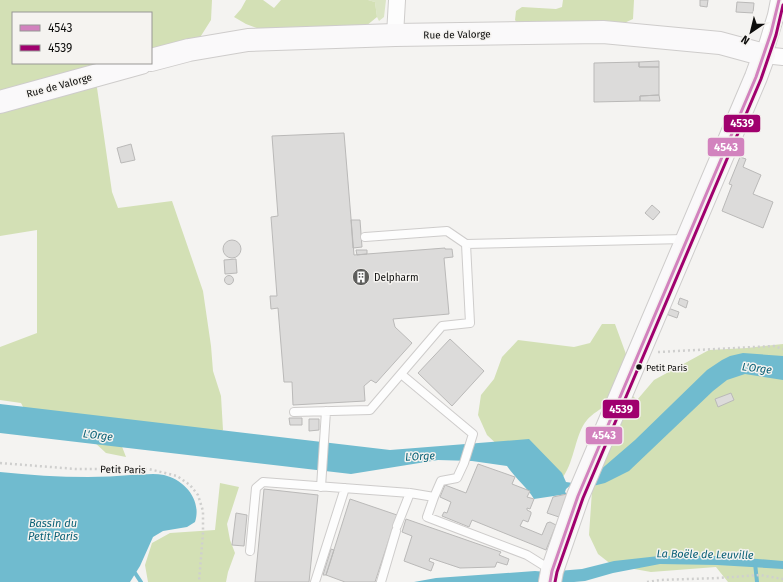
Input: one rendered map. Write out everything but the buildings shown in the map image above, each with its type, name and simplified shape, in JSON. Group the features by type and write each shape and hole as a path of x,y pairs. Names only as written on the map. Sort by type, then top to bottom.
{"street":[{"path":"395,34 397,0"},
{"path":"551,576 582,486 756,77 773,56 776,15 779,0"},
{"name":"Rue de Valorge","path":"152,60 189,50 248,40 395,34 603,32 720,43 773,56"},
{"name":"Rue de Valorge","path":"0,102 137,64"}],"lane":[{"path":"365,237 447,231 466,244 688,239"},
{"path":"294,412 370,410 442,326 470,323 466,244"},
{"path":"401,374 473,434 458,478 441,481 427,517 527,555 551,576"},
{"path":"321,486 326,411"},
{"path":"250,551 256,488 263,482 410,493 434,497"},
{"path":"315,582 345,488"},
{"path":"381,582 397,528 410,493"}],"path":[{"path":"653,352 774,346 783,349"},
{"name":"Petit Paris","path":"0,463 76,468 149,469 177,476 190,485 198,495 202,511 203,533 199,582"},
{"path":"647,582 660,580 749,576 760,574 783,579"}],"green space":[{"path":"0,0 212,0 211,20 199,39 152,52 152,12 12,12 12,64 104,64 94,67 112,192 118,208 172,201 203,291 213,371 221,396 223,430 213,437 121,444 126,457 106,453 93,441 32,424 21,403 0,400 0,347 37,333 37,230 0,236"},
{"path":"246,0 263,0 274,8 281,0 368,0 375,2 377,17 366,26 285,27 265,31 246,24 234,17"},
{"path":"368,0 386,0 384,17 379,21 375,2"},
{"path":"563,0 634,0 633,19 622,24 518,24 515,20 516,11 522,7 556,9 562,7"},
{"path":"602,324 615,324 630,365 627,390 637,400 654,380 709,350 783,344 783,582 728,582 716,567 651,572 612,565 598,554 589,535 593,476 624,416 607,404 589,418 583,426 570,463 563,477 503,450 487,435 478,415 481,395 494,379 502,357 518,340 574,347 590,343"},
{"path":"220,483 239,487 227,524 230,540 235,553 226,582 148,582 145,565 152,543 170,533 215,530"}],"water":[{"name":"L'Orge","path":"743,353 783,356 783,380 745,374 727,380 713,391 629,471 605,483 577,490 635,440 707,370 730,356"},
{"name":"L'Orge","path":"0,404 390,450 529,439 562,473 566,482 573,483 566,489 565,492 567,494 534,499 507,466 472,461 438,460 351,474 0,433"},
{"name":"Bassin du Petit Paris","path":"0,472 77,477 152,474 164,475 179,481 185,486 194,499 197,514 195,522 187,527 163,531 153,537 140,566 130,582 0,582"},
{"path":"659,556 720,556 783,561 783,569 717,565 660,564 613,573 585,581 574,582 414,582 436,578 582,569 614,561"}],"waterway":[{"name":"La Boële de Leuville","path":"755,563 757,582"},
{"path":"135,573 141,582"}],"transit line":[{"name":"4543","path":"550,582 552,571 578,496 756,77 771,33 779,0"},
{"name":"4539","path":"555,582 557,572 583,498 761,79 776,35 783,5"}],"place":[{"name":"Delpharm","path":"361,277"},
{"name":"Petit Paris","path":"639,367"}]}
